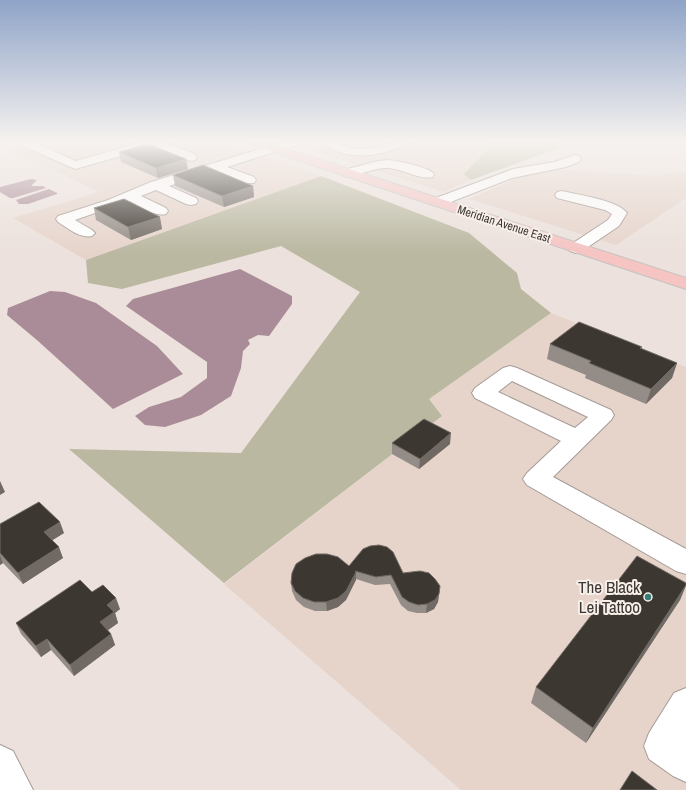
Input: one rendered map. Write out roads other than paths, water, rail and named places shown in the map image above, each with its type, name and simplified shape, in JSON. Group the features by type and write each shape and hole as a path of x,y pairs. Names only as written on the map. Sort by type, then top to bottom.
{"main road":[{"name":"Meridian Avenue East","path":"364,179 686,284"}],"street":[{"path":"87,233 63,219 113,203 156,185 176,179"},
{"path":"438,202 500,179"},
{"path":"156,185 191,201"},
{"path":"562,195 610,206 620,213 614,223 576,248"},
{"path":"130,196 161,211"},
{"path":"577,439 536,479 686,563"},
{"path":"686,705 662,746 686,763"},
{"path":"0,764 14,790"}],"place":[{"name":"The Black Lei Tattoo","path":"648,597"}]}
